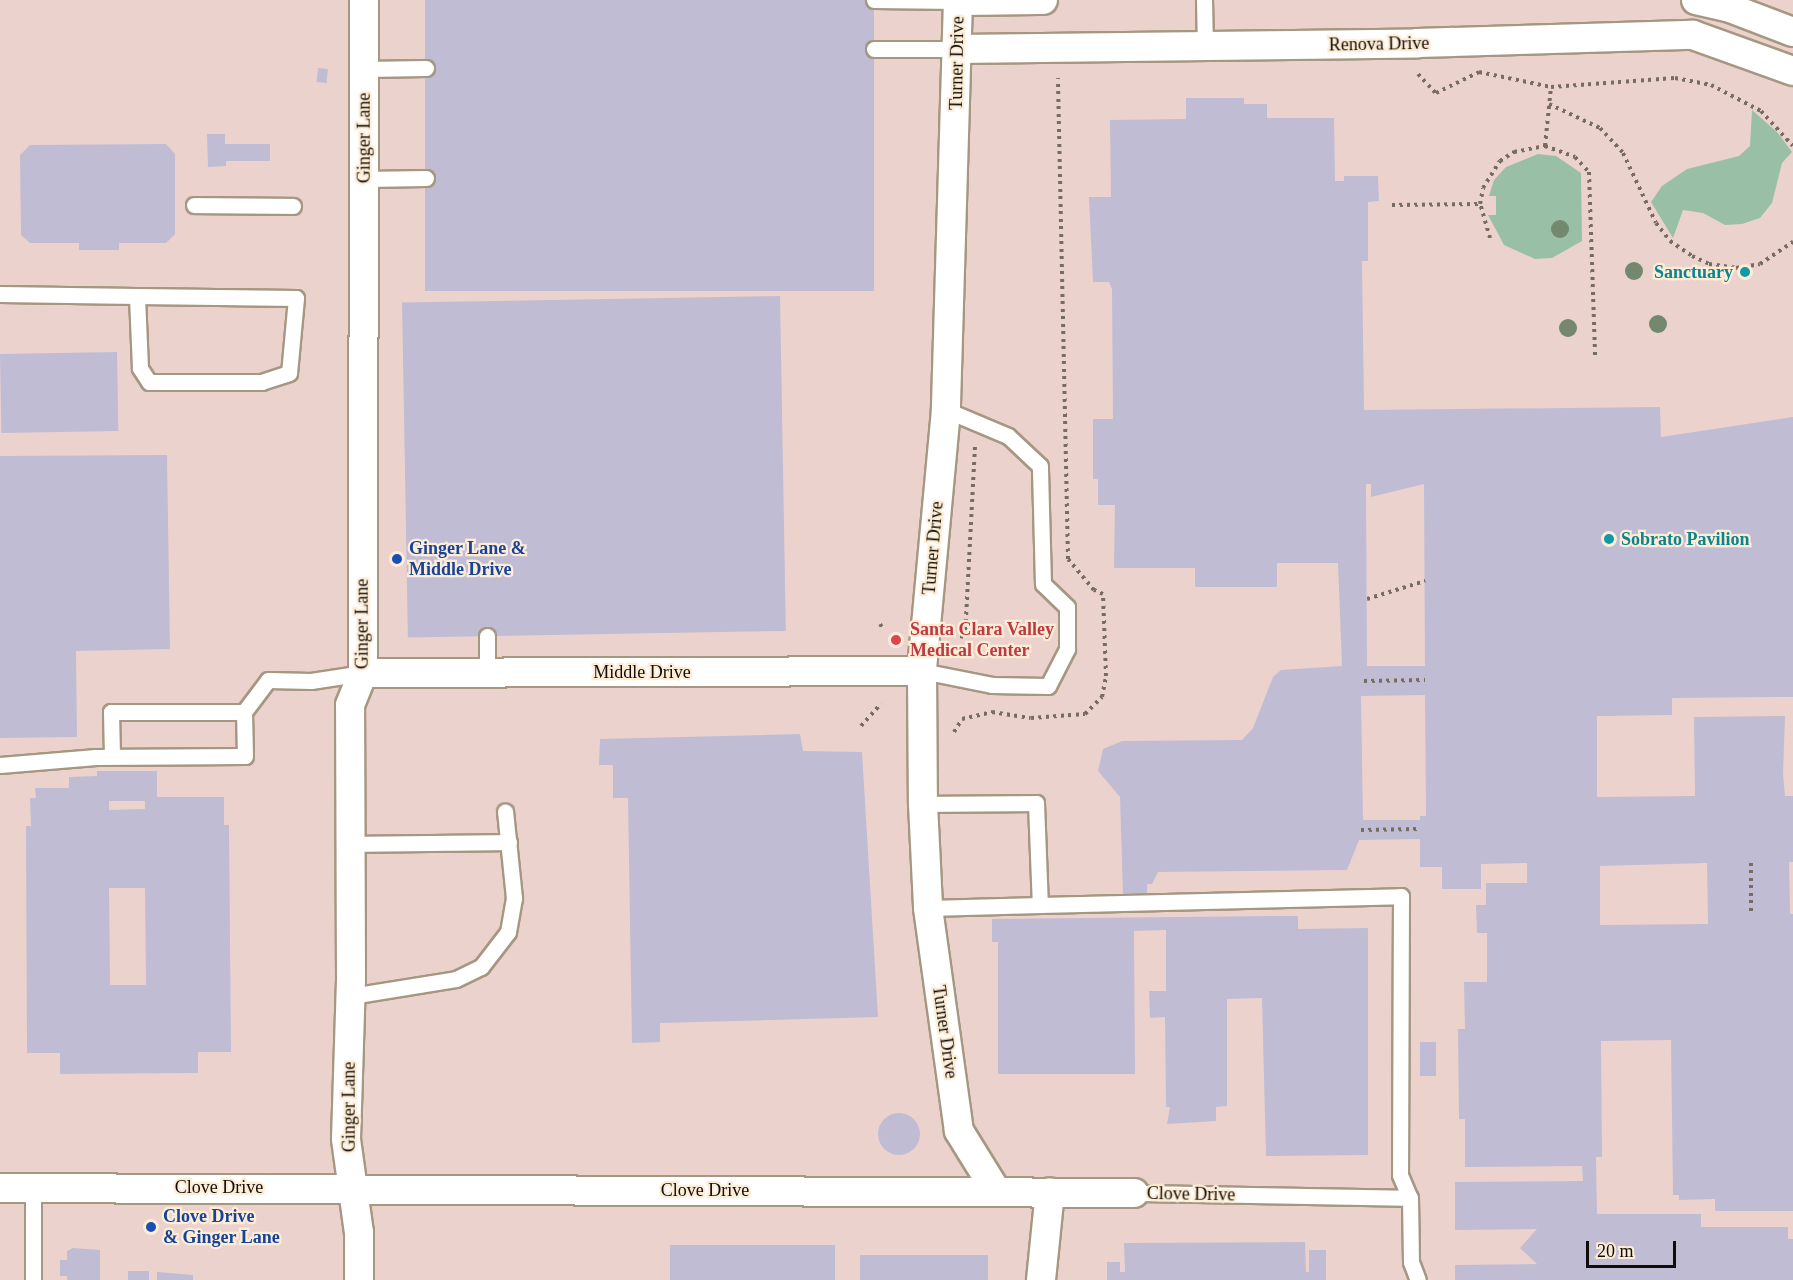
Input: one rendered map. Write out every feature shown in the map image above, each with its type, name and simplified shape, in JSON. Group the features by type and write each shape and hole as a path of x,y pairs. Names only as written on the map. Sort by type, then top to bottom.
{"street":[{"name":"Ginger Lane","path":"359,1280 353,1187 346,1139 351,996 350,705 363,673 364,0"},
{"path":"958,1 1043,0"},
{"path":"1696,0 1730,8 1793,32"},
{"name":"Turner Drive","path":"958,1 946,410 922,671 923,804 928,908 959,1131 996,1191"},
{"name":"Renova Drive","path":"958,50 1693,35 1793,71"},
{"name":"Middle Drive","path":"363,673 922,671"},
{"name":"Clove Drive","path":"0,1188 353,1187 1134,1193"},
{"path":"1045,1277 1050,1192"}],"lane":[{"path":"874,0 958,1"},
{"path":"1204,0 1205,46"},
{"path":"874,49 958,50"},
{"path":"364,69 426,68"},
{"path":"364,179 426,178"},
{"path":"194,205 292,206"},
{"path":"0,294 296,298 289,373 262,382 149,382 140,368 137,296"},
{"path":"922,671 992,685 1048,686 1067,649 1067,607 1043,584 1040,466 1008,436 946,410"},
{"path":"487,636 487,673"},
{"path":"0,765 112,756 246,756 243,712 268,680 311,681 363,673"},
{"path":"112,756 111,712 243,712"},
{"path":"923,804 1036,803 1040,905"},
{"path":"351,996 456,978 481,967 508,932 514,898 505,811"},
{"path":"351,844 508,842"},
{"path":"928,908 1401,896 1400,1175 1410,1198 1411,1262 1418,1280"},
{"path":"33,1188 33,1280"},
{"name":"Clove Drive","path":"1134,1193 1410,1198"}],"path":[{"path":"1418,74 1436,93 1479,72 1551,87 1676,78 1711,85 1761,111 1793,146"},
{"path":"1545,146 1551,87"},
{"path":"1549,104 1600,128 1623,153 1656,223 1670,241 1692,256 1708,264 1736,268 1760,264 1779,255 1793,242"},
{"path":"1490,238 1480,204 1483,188 1500,161 1514,152 1545,146 1575,157 1589,172 1595,356"},
{"path":"1392,205 1480,204"},
{"path":"960,636 965,637 976,437"},
{"path":"1367,599 1425,581"},
{"path":"1364,681 1425,680"},
{"path":"861,726 881,704"},
{"path":"1361,830 1420,829"},
{"path":"1751,863 1751,912"}],"shaded area":[{"name":"Santa Clara Valley Medical Center","path":"0,0 1793,0 1793,1280 0,1280"}],"green space":[{"path":"1752,110 1777,132 1792,152 1782,163 1772,203 1760,218 1742,224 1725,225 1703,213 1683,210 1673,238 1651,202 1662,186 1687,169 1739,156 1750,146"},
{"path":"1538,154 1556,156 1581,173 1582,241 1552,258 1535,259 1504,245 1488,215 1496,215 1496,196 1489,196 1494,180 1506,167"}],"building":[{"path":"425,0 874,0 874,291 425,291"},
{"path":"318,68 328,69 326,83 317,82"},
{"path":"1186,98 1244,98 1244,104 1267,104 1267,118 1334,118 1335,181 1344,181 1344,176 1378,176 1379,201 1368,202 1368,261 1362,261 1364,410 1660,407 1661,437 1793,417 1793,697 1672,698 1672,715 1597,716 1597,797 1695,796 1694,717 1785,716 1783,774 1785,796 1793,796 1793,862 1789,862 1790,914 1793,914 1793,1211 1715,1211 1715,1199 1679,1200 1679,1195 1673,1195 1671,1040 1601,1041 1602,1157 1596,1157 1597,1214 1701,1214 1701,1227 1788,1227 1788,1239 1793,1239 1793,1280 1455,1280 1455,1265 1537,1264 1520,1248 1537,1229 1455,1230 1455,1182 1583,1181 1582,1166 1465,1167 1465,1119 1459,1119 1458,1029 1465,1029 1464,982 1487,982 1487,933 1477,933 1476,905 1486,905 1486,883 1527,883 1527,863 1481,864 1481,889 1442,889 1442,867 1420,867 1420,839 1359,840 1347,870 1158,872 1152,884 1147,884 1147,893 1123,894 1120,797 1098,771 1103,749 1122,741 1242,740 1253,728 1273,677 1281,670 1342,666 1338,563 1277,563 1277,587 1195,587 1195,568 1114,568 1115,505 1098,505 1098,479 1093,479 1093,419 1113,419 1112,289 1109,282 1093,282 1089,197 1111,197 1110,120 1186,119","holes":["1366,484 1371,484 1371,497 1424,484 1425,666 1367,666","1425,695 1426,816 1420,816 1420,820 1363,820 1361,696","1707,863 1708,924 1600,925 1600,866"]},
{"path":"207,134 225,134 225,144 270,144 270,161 226,161 226,166 208,167"},
{"path":"166,144 175,154 175,234 166,243 119,243 119,250 79,250 79,243 30,243 21,235 20,155 30,145"},
{"path":"780,296 786,631 408,638 402,303"},
{"path":"117,352 118,431 1,433 0,354"},
{"path":"167,455 170,649 76,651 77,737 0,738 0,456"},
{"path":"800,734 803,751 862,752 878,1017 660,1023 660,1042 632,1043 628,798 613,798 613,765 599,765 600,739"},
{"path":"97,771 157,771 157,797 224,797 224,825 229,825 231,1052 198,1052 198,1073 60,1074 60,1053 27,1053 26,826 31,826 30,798 36,798 35,788 69,788 69,777 97,776","holes":["109,801 145,801 145,809 109,810","109,888 145,888 146,985 110,985"]},
{"path":"1298,916 1298,929 1368,928 1368,1155 1266,1156 1262,998 1227,999 1227,1106 1216,1107 1216,1121 1167,1124 1170,1107 1166,1107 1165,1017 1150,1018 1149,991 1166,991 1166,930 1134,931 1135,1074 998,1074 998,942 992,942 992,919"},
{"path":"1420,1042 1436,1042 1436,1076 1420,1076"},
{"path":"899,1113 907,1114 914,1119 919,1126 919,1142 914,1149 907,1154 899,1155 891,1154 884,1149 879,1142 878,1134 879,1126 884,1119 891,1114"},
{"path":"1305,1242 1306,1272 1309,1272 1309,1250 1326,1250 1326,1280 1107,1280 1107,1262 1120,1262 1120,1272 1125,1272 1124,1243"},
{"path":"670,1245 835,1245 835,1280 670,1280"},
{"path":"73,1248 100,1250 100,1280 67,1280 67,1276 60,1276 60,1260 67,1260 67,1251"},
{"path":"860,1255 988,1255 988,1280 860,1280"},
{"path":"128,1271 149,1271 149,1280 128,1280"},
{"path":"157,1272 193,1275 193,1280 157,1280"}],"place":[{"name":"Sanctuary","path":"1745,272"},
{"name":"Sobrato Pavilion","path":"1609,539"},
{"name":"Ginger Lane & Middle Drive","path":"397,559"},
{"name":"Santa Clara Valley Medical Center","path":"896,640"},
{"name":"Clove Drive & Ginger Lane","path":"151,1227"}]}
